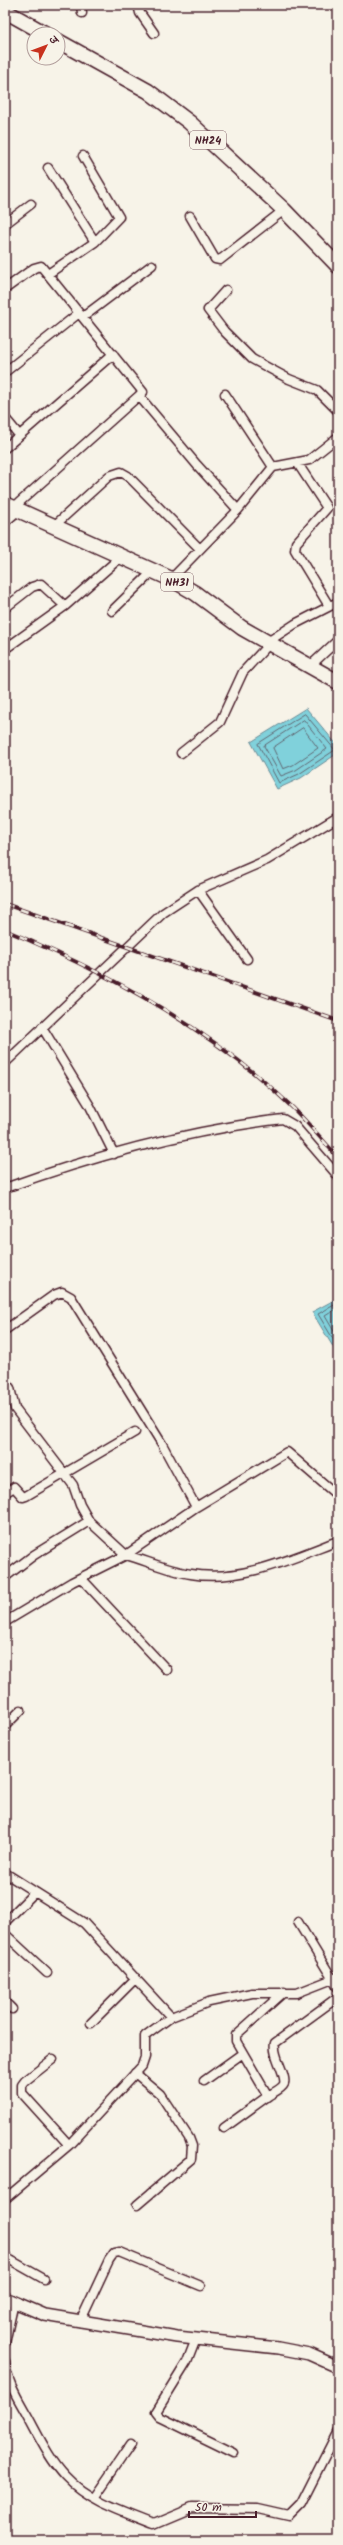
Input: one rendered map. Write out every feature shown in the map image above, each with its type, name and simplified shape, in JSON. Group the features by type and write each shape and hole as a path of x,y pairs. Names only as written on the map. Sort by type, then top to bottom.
{"highway":[{"path":"5,11 32,26"},
{"name":"NH24","path":"66,45 148,91 189,122 284,210 338,266"},
{"name":"NH31","path":"12,507 55,525 172,579 267,644 338,682"}],"street":[{"path":"138,5 140,13 154,33"},
{"path":"48,274 95,242 119,217 83,156"},
{"path":"48,168 95,242"},
{"path":"5,224 31,204"},
{"path":"190,216 215,259 220,260 284,210"},
{"path":"5,372 81,315 152,265"},
{"path":"5,289 37,266 41,266 142,388 143,392 12,507 5,522"},
{"path":"226,290 208,310 224,331 252,359 289,379 317,390 338,411"},
{"path":"5,448 113,354"},
{"path":"225,394 273,467"},
{"path":"139,396 197,465 238,510"},
{"path":"5,418 19,435"},
{"path":"172,579 238,510 273,467 298,464 322,452 337,441"},
{"path":"298,464 327,508 296,543 295,550 329,606"},
{"path":"55,525 109,476 121,472 128,476 200,549"},
{"path":"5,649 65,606 122,556"},
{"path":"112,612 154,570"},
{"path":"5,608 32,587 40,584 65,606"},
{"path":"181,753 220,722 243,672 267,644 295,624 338,602"},
{"path":"309,667 338,640"},
{"path":"5,1063 163,913 198,890 267,860 338,817"},
{"path":"198,890 247,959"},
{"path":"42,1027 90,1106 114,1154"},
{"path":"5,1188 57,1169 182,1136 283,1119 295,1126 338,1176"},
{"path":"5,1330 54,1295 62,1292 71,1297 162,1444 196,1507"},
{"path":"5,1381 10,1388 15,1409 73,1485 80,1505 89,1521 126,1554 189,1574 206,1576 243,1572 290,1560 338,1540"},
{"path":"5,1493 16,1487 24,1497 134,1432"},
{"path":"5,1622 126,1554 196,1507 286,1452 338,1496"},
{"path":"5,1577 34,1556 89,1521"},
{"path":"81,1578 167,1670"},
{"path":"5,1726 21,1710"},
{"path":"5,1873 84,1923 171,2017"},
{"path":"5,1922 34,1892"},
{"path":"298,1922 335,1979 338,1988"},
{"path":"5,1934 47,1973"},
{"path":"91,2023 136,1978"},
{"path":"5,2199 69,2145 135,2073 144,2063 145,2036 171,2017 209,2002 238,1994 284,1992 297,1993 335,1979"},
{"path":"268,2096 236,2041 236,2035 284,1992"},
{"path":"224,2128 284,2084 274,2047 275,2043 338,1997"},
{"path":"5,2002 12,2010"},
{"path":"204,2081 243,2053"},
{"path":"53,2059 25,2081 22,2085 22,2093 69,2145"},
{"path":"135,2073 160,2094 189,2138 192,2146 190,2159 138,2205"},
{"path":"80,2322 109,2260 119,2252 201,2286"},
{"path":"5,2257 44,2279"},
{"path":"5,2343 10,2300 45,2315 80,2322 196,2339 294,2351 310,2354 338,2367"},
{"path":"196,2339 187,2362 156,2412 160,2417 234,2453"},
{"path":"5,2361 17,2397 47,2450 66,2477 94,2498 120,2511 154,2524 192,2508 258,2509 289,2516 301,2504 338,2431"},
{"path":"94,2498 131,2444"}],"water":[{"path":"306,708 338,746 338,753 301,778 277,789 251,742"},
{"path":"338,1298 338,1355 312,1312"}],"railway":[{"path":"5,904 338,1021"},
{"path":"5,930 120,984 194,1028 262,1079 305,1120 338,1157"}]}
